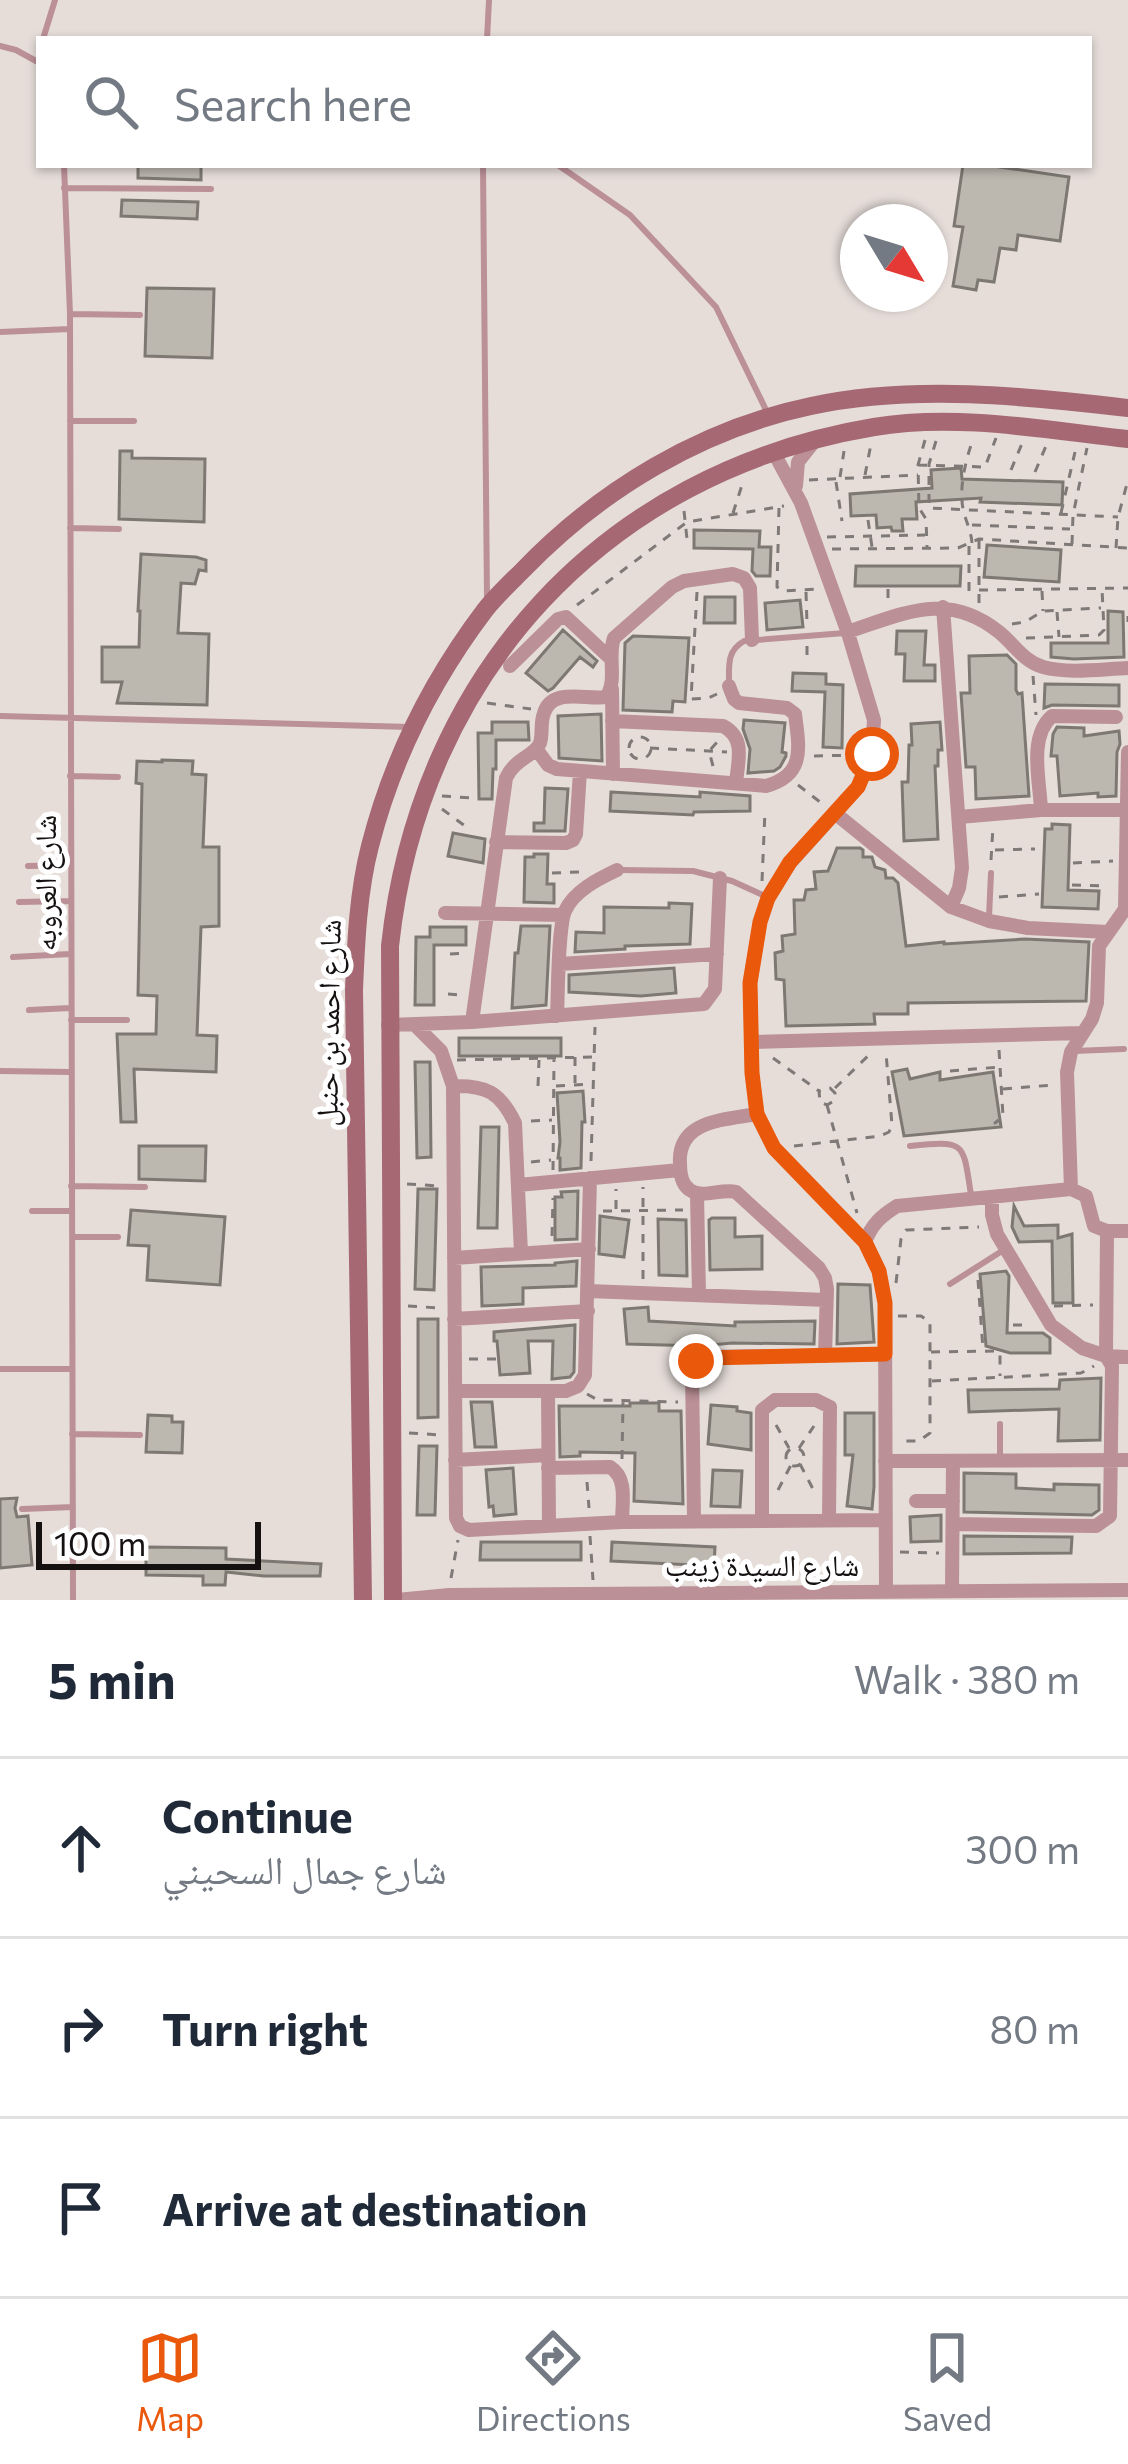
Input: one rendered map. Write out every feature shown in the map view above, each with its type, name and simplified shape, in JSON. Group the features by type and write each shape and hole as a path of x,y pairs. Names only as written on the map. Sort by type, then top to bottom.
{"street":[{"name":"شارع احمد بن حنبل","path":"363,1600 356,946 370,848 424,705 487,608 548,544 604,498 666,460 728,431 814,405 956,393 1128,408"},
{"path":"1040,430 1056,400"},
{"name":"شارع احمد بن حنبل","path":"395,1600 390,946 406,850 422,794 467,700 505,645 561,582 598,549 681,494 751,461 874,427 937,422 1128,440"},
{"path":"798,491 796,468 801,454 820,440"},
{"path":"774,453 798,491 874,719 872,754 858,787 765,896 750,983 757,1114 774,1148 865,1242 879,1271 885,1310 886,1592"},
{"path":"613,774 611,658 618,634 672,587 733,574 748,583 752,640"},
{"path":"848,632 917,609 944,607 974,616 1032,663 1046,668 1128,668"},
{"path":"944,607 962,868 951,907"},
{"path":"510,666 561,617 570,618 611,658"},
{"path":"536,750 548,765 580,771 766,786 787,777 798,757 793,711 739,703 729,686"},
{"path":"472,1022 506,778 517,761 540,745 544,710 554,699 603,698 612,687"},
{"path":"424,705 456,722"},
{"path":"1041,810 1040,729 1052,716 1116,717"},
{"path":"612,722 730,729 738,740 736,783"},
{"path":"1071,1189 1067,1084 1071,1052 1097,1003 1102,939 1125,909 1128,752"},
{"path":"496,842 572,840 580,771"},
{"path":"959,817 1127,810"},
{"path":"836,814 951,907 988,921 1028,928 1108,932"},
{"path":"557,1016 563,915 595,881 617,870"},
{"path":"388,1025 704,1004 715,989 720,878"},
{"path":"445,913 563,915"},
{"path":"560,964 717,954"},
{"path":"415,1025 445,1060 453,1086 455,1460 460,1526 469,1530 694,1520 885,1520"},
{"path":"751,1042 1081,1033"},
{"path":"453,1086 473,1085 492,1092 507,1105 515,1123 521,1253"},
{"path":"699,1295 697,1202 680,1170 682,1143 693,1129 757,1114"},
{"path":"518,1185 680,1170"},
{"path":"455,1390 566,1391 585,1376 590,1178"},
{"path":"697,1202 724,1189 740,1195 819,1268 825,1278 825,1356"},
{"path":"865,1242 881,1216 897,1206 1071,1189 1086,1196 1091,1220 1100,1229 1128,1231"},
{"path":"992,1196 997,1234 1051,1324 1070,1342 1106,1356 1128,1357"},
{"path":"952,1524 1096,1526 1120,1510 1112,1366 1106,1356 1107,1231"},
{"path":"454,1258 589,1249"},
{"path":"588,1291 826,1300"},
{"path":"454,1314 588,1311"},
{"path":"694,1520 692,1368 699,1358 885,1354"},
{"path":"548,1391 549,1526"},
{"path":"762,1520 762,1410 776,1400 816,1400 831,1411 829,1520"},
{"path":"455,1460 610,1467 622,1478 622,1522"},
{"path":"885,1461 1120,1460"},
{"path":"952,1592 953,1461"},
{"path":"916,1501 953,1502"},
{"name":"شارع السيدة زينب","path":"395,1600 448,1595 1118,1594"}],"lane":[{"path":"44,36 55,0"},
{"path":"487,36 489,0"},
{"path":"0,46 36,58"},
{"name":"شارع العروبه","path":"64,168 70,314 73,1600"},
{"path":"483,168 487,608"},
{"path":"562,168 630,215 716,308 770,416"},
{"path":"64,188 211,189"},
{"path":"70,314 140,315"},
{"path":"0,332 70,329"},
{"path":"70,421 134,421"},
{"path":"70,528 119,529"},
{"path":"729,686 729,659 744,641 848,632"},
{"path":"0,716 412,727"},
{"path":"70,776 118,777"},
{"path":"28,866 70,865"},
{"path":"617,870 693,871 765,896"},
{"path":"988,921 991,873"},
{"path":"19,902 70,901"},
{"path":"14,957 70,954"},
{"path":"29,1010 70,1008"},
{"path":"70,1020 127,1020"},
{"path":"1071,1052 1124,1048"},
{"path":"0,1071 71,1072"},
{"path":"910,1146 956,1144 964,1154 972,1198"},
{"path":"71,1186 146,1187"},
{"path":"32,1211 71,1211"},
{"path":"71,1237 118,1237"},
{"path":"950,1284 1005,1249"},
{"path":"0,1369 72,1369"},
{"path":"1000,1424 1000,1461"},
{"path":"72,1434 140,1435"},
{"path":"22,1509 73,1507"}],"path":[{"path":"937,422 929,464 929,508 1118,517"},
{"path":"927,548 926,519 919,508 918,465 937,422"},
{"path":"974,616 970,525 963,510 964,466 979,423"},
{"path":"918,465 985,467 1002,425"},
{"path":"865,477 874,427"},
{"path":"1010,470 1040,430"},
{"path":"1035,472 1040,430"},
{"path":"842,521 837,478 847,433"},
{"path":"1061,514 1084,434"},
{"path":"1072,544 1084,434"},
{"path":"732,514 751,461"},
{"path":"561,617 686,522 779,507 798,491 837,478 918,475"},
{"path":"1116,548 1128,479"},
{"path":"681,494 687,539"},
{"path":"779,507 778,589 832,588"},
{"path":"868,520 872,548"},
{"path":"970,525 1072,530"},
{"path":"816,543 926,535"},
{"path":"816,543 958,548 979,538 1128,548"},
{"path":"974,616 979,538"},
{"path":"698,578 691,699 708,698 729,686"},
{"path":"979,590 1128,588"},
{"path":"1042,589 1043,611"},
{"path":"1000,633 1099,635 1104,629 1102,589"},
{"path":"1000,633 1043,611 1103,608"},
{"path":"1057,610 1058,637"},
{"path":"1032,663 1038,738"},
{"path":"467,700 544,710"},
{"path":"709,752 730,729"},
{"path":"650,748 739,753"},
{"path":"709,752 717,781"},
{"path":"798,757 872,754"},
{"path":"787,777 836,814"},
{"path":"422,794 472,798"},
{"path":"422,794 465,826"},
{"path":"765,811 765,896"},
{"path":"991,873 993,815"},
{"path":"992,850 1035,849"},
{"path":"1073,863 1126,856"},
{"path":"1072,885 1125,887"},
{"path":"990,897 1039,894"},
{"path":"450,954 481,952"},
{"path":"590,1178 595,1013"},
{"path":"998,1036 1001,1119"},
{"path":"833,1090 885,1039"},
{"path":"774,1148 889,1132 885,1039"},
{"path":"751,1042 819,1091 820,1102 827,1105"},
{"path":"445,1060 594,1057"},
{"path":"538,1058 538,1086"},
{"path":"552,1251 554,1058"},
{"path":"574,1058 575,1085"},
{"path":"950,1071 1000,1067"},
{"path":"554,1087 593,1084"},
{"path":"1001,1089 1067,1084"},
{"path":"819,1091 833,1090"},
{"path":"827,1105 834,1101 833,1090"},
{"path":"827,1105 865,1242"},
{"path":"515,1123 554,1120"},
{"path":"517,1164 553,1160"},
{"path":"643,1293 644,1174"},
{"path":"616,1176 616,1211"},
{"path":"390,1183 453,1187"},
{"path":"590,1212 643,1211 697,1202"},
{"path":"885,1441 919,1441 930,1433 930,1322 885,1310 896,1288 901,1239 906,1230 981,1226 997,1234"},
{"path":"977,1267 983,1350"},
{"path":"1040,1306 1106,1305"},
{"path":"391,1306 454,1314"},
{"path":"1013,1325 1051,1324"},
{"path":"930,1352 1000,1353 1000,1378"},
{"path":"930,1382 1081,1373 1106,1356"},
{"path":"454,1359 497,1359"},
{"path":"578,1385 598,1400 692,1402"},
{"path":"622,1478 623,1400"},
{"path":"799,1449 827,1404"},
{"path":"766,1406 790,1449"},
{"path":"392,1432 455,1436"},
{"path":"790,1449 799,1449"},
{"path":"790,1449 786,1457 795,1466 803,1461 799,1449"},
{"path":"448,1595 460,1526"},
{"path":"886,1551 952,1554"}],"building":[{"path":"138,168 201,168 201,180 138,178"},
{"path":"963,168 1007,168 1069,177 1060,241 1018,235 1016,250 1000,248 994,282 978,280 976,290 953,286 963,227 954,226"},
{"path":"122,200 198,202 197,219 121,216"},
{"path":"147,288 214,289 212,358 145,356"},
{"path":"120,451 132,451 132,458 205,459 204,522 119,519"},
{"path":"961,468 962,479 1063,482 1062,505 980,502 981,498 916,502 917,519 902,519 903,531 877,528 876,515 851,516 850,494 932,488 931,470"},
{"path":"694,530 760,531 759,547 771,547 770,576 756,576 752,571 753,549 694,548"},
{"path":"987,545 1061,550 1059,582 984,577"},
{"path":"141,554 206,560 206,571 199,570 195,584 181,583 178,633 209,634 207,705 117,703 122,682 102,682 102,647 139,647"},
{"path":"856,566 961,566 960,586 855,586"},
{"path":"705,597 735,597 735,623 704,623"},
{"path":"800,600 803,627 767,630 765,603"},
{"path":"1108,611 1123,612 1124,657 1051,657 1051,643 1108,643"},
{"path":"563,630 597,661 593,667 580,657 548,691 526,673"},
{"path":"897,631 926,631 924,665 935,665 935,681 904,681 905,654 896,654"},
{"path":"633,636 689,638 685,702 673,701 672,712 623,710 625,643"},
{"path":"1007,655 1016,664 1016,690 1022,693 1029,796 976,799 975,767 966,767 961,693 970,693 969,656"},
{"path":"793,673 826,674 826,684 843,685 842,748 823,747 825,692 792,691"},
{"path":"1045,684 1119,685 1119,706 1044,708"},
{"path":"601,714 602,761 559,758 558,716"},
{"path":"744,720 785,723 782,752 786,756 780,767 748,773 750,749"},
{"path":"492,722 528,722 529,740 496,740 492,799 479,799 478,733 492,733"},
{"path":"940,722 942,750 938,750 935,766 938,839 904,841 902,782 908,782 911,724"},
{"path":"1057,727 1084,728 1084,736 1119,731 1116,796 1060,796 1057,756 1051,756"},
{"path":"137,761 193,761 192,774 206,775 203,847 219,847 219,926 201,927 197,1035 217,1036 216,1072 134,1069 136,1122 121,1122 117,1034 156,1034 157,996 138,995 142,784 136,783"},
{"path":"545,788 568,789 565,831 534,831 534,823 544,823"},
{"path":"611,792 750,796 750,811 693,815 610,811"},
{"path":"1052,824 1070,825 1068,890 1099,891 1098,909 1042,907 1045,829 1052,829"},
{"path":"453,833 485,839 483,863 448,856"},
{"path":"837,848 860,848 863,857 872,857 875,867 885,870 886,878 898,883 906,946 1025,939 1089,942 1086,1001 908,1003 908,1014 874,1014 875,1024 786,1026 784,980 776,979 775,953 783,951 782,936 795,934 794,900 804,900 806,890 816,889 814,872 828,871"},
{"path":"548,854 547,884 554,884 554,903 524,902 525,857"},
{"path":"669,903 692,904 690,944 575,952 576,932 604,933 604,907 669,908"},
{"path":"521,926 550,926 546,1005 512,1008"},
{"path":"430,927 466,927 466,945 434,945 434,1005 415,1005 416,937 430,937"},
{"path":"674,968 676,993 569,992 569,975"},
{"path":"459,1038 561,1038 561,1056 459,1056"},
{"path":"415,1062 430,1062 431,1157 417,1158"},
{"path":"907,1069 910,1079 940,1072 940,1080 993,1072 1001,1127 904,1136 892,1072"},
{"path":"583,1091 581,1168 560,1170 557,1093"},
{"path":"481,1127 499,1127 497,1228 478,1228"},
{"path":"139,1146 206,1146 205,1181 139,1179"},
{"path":"418,1189 437,1189 434,1290 415,1289"},
{"path":"578,1191 577,1239 555,1240 555,1197"},
{"path":"1014,1206 1024,1226 1058,1225 1058,1238 1072,1234 1073,1303 1053,1303 1052,1241 1019,1242 1012,1227"},
{"path":"131,1210 225,1217 220,1285 147,1280 149,1246 128,1245"},
{"path":"600,1216 629,1220 624,1257 599,1254"},
{"path":"712,1218 735,1218 735,1237 762,1236 762,1269 710,1270"},
{"path":"658,1219 686,1220 687,1276 659,1275"},
{"path":"577,1261 576,1286 523,1288 523,1304 482,1306 481,1267"},
{"path":"1006,1271 1007,1333 1043,1333 1050,1338 1050,1353 1010,1353 986,1346 980,1274"},
{"path":"838,1284 870,1285 874,1342 837,1344"},
{"path":"648,1307 649,1321 735,1326 735,1322 815,1321 814,1344 627,1344 624,1309"},
{"path":"418,1319 438,1319 438,1417 418,1418"},
{"path":"575,1325 570,1377 552,1379 553,1341 528,1341 530,1373 500,1375 494,1332"},
{"path":"1101,1378 1100,1440 1058,1441 1059,1409 969,1412 968,1390 1059,1389 1060,1380"},
{"path":"471,1402 492,1402 496,1447 475,1447"},
{"path":"659,1403 659,1411 681,1411 683,1504 634,1501 635,1453 580,1452 580,1456 560,1457 559,1406"},
{"path":"711,1405 751,1413 751,1450 708,1444"},
{"path":"845,1413 874,1413 872,1509 847,1506 853,1455 845,1455"},
{"path":"148,1415 172,1416 172,1422 183,1422 182,1453 146,1452"},
{"path":"419,1446 437,1446 435,1515 417,1515"},
{"path":"513,1468 516,1514 494,1516 486,1470"},
{"path":"713,1470 742,1471 740,1507 711,1506"},
{"path":"964,1473 1016,1474 1016,1488 1099,1485 1099,1510 1092,1515 964,1512"},
{"path":"17,1498 17,1517 28,1516 32,1565 0,1568 0,1499"},
{"path":"941,1515 941,1541 911,1542 910,1517"},
{"path":"964,1536 1072,1537 1071,1553 964,1554"},
{"path":"481,1542 581,1542 581,1560 480,1560"},
{"path":"612,1542 715,1547 714,1566 611,1561"},
{"path":"146,1547 226,1548 226,1559 321,1564 320,1576 226,1572 225,1585 203,1585 203,1576 146,1575"}],"route":[{"path":"696,1361 885,1354 885,1303 879,1271 865,1242 774,1148 757,1114 750,983 768,898 790,862 858,787 872,754"}]}
